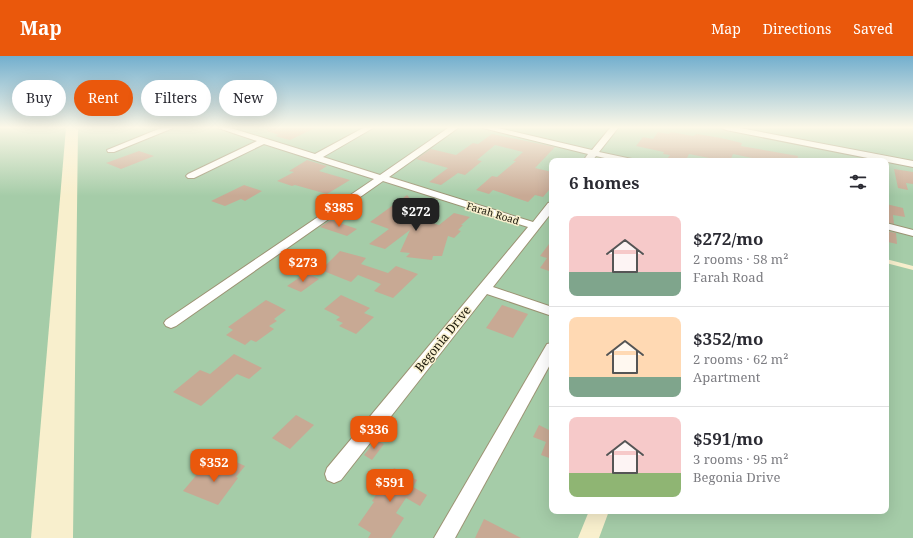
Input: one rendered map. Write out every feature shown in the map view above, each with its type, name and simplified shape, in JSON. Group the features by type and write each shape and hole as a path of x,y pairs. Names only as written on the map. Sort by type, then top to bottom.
{"street":[{"path":"191,176 244,150"},
{"name":"Farah Road","path":"293,150 535,226"},
{"path":"316,158 329,150"},
{"path":"171,323 422,150"},
{"path":"587,150 617,158"},
{"path":"842,150 882,158"},
{"path":"589,158 594,152"},
{"path":"889,159 913,164"},
{"name":"Begonia Drive","path":"334,474 483,288 549,209"},
{"path":"889,227 913,232"},
{"path":"483,288 549,311"},
{"path":"444,538 549,353"}],"green space":[{"path":"0,150 64,150 31,538 0,538"},
{"path":"78,150 913,150 913,266 889,260 889,158 549,158 549,514 588,514 578,538 73,538"},
{"path":"889,264 913,270 913,538 599,538 608,514 889,514"}],"building":[{"path":"429,150 437,150 456,155 462,150 488,150 477,160 482,161 465,175 458,173 441,185 429,182 448,168 416,159"},
{"path":"517,150 552,150 535,168 549,171 549,190 543,197 535,195 528,202 493,190 489,194 476,190 492,176 497,177 516,161 513,161 523,152"},
{"path":"657,150 767,150 798,156 798,158 752,158 733,154 731,158 709,158 689,154 687,158 668,158 670,155 663,154 664,152"},
{"path":"139,151 154,156 121,169 106,163"},
{"path":"307,160 327,166 319,171 350,180 327,194 277,181 294,172 289,171"},
{"path":"894,169 913,172 913,184 906,183 908,190 898,188"},
{"path":"244,185 262,191 245,201 241,199 225,206 211,201"},
{"path":"407,195 412,201 400,211 411,215 409,216 439,225 454,213 470,217 461,225 463,225 458,230 461,231 454,238 448,236 442,256 433,256 432,260 406,257 410,253 400,252 410,230 385,249 369,244 389,229 370,222"},
{"path":"889,205 903,208 905,217 893,215 894,224 889,223"},
{"path":"331,220 357,229 347,236 320,227"},
{"path":"889,232 896,233 897,244 889,242"},
{"path":"549,244 549,271 540,268 547,258 540,256"},
{"path":"340,251 366,258 361,264 388,273 396,266 418,274 393,298 374,291 381,284 358,275 351,282 321,270"},
{"path":"306,273 319,279 301,292 287,286"},
{"path":"341,295 370,308 364,313 374,317 356,334 339,326 343,323 336,320 340,317 324,309"},
{"path":"266,300 286,310 274,319 277,321 269,326 274,329 256,342 251,340 245,345 226,335 233,330 228,327"},
{"path":"502,305 528,314 513,338 486,328"},
{"path":"234,354 262,368 249,379 237,374 201,406 173,392 200,370 210,374"},
{"path":"296,415 314,425 290,449 272,438"},
{"path":"539,425 549,430 549,458 541,455 546,442 533,437"},
{"path":"376,440 384,444 372,460 364,455"},
{"path":"232,460 245,466 218,505 183,491 205,465 222,472"},
{"path":"394,468 417,480 413,487 427,495 420,506 406,498 396,513 404,518 391,538 368,538 371,533 358,525 374,502 372,501 378,492 368,487 380,471 389,476"},
{"path":"484,519 521,538 475,538"}]}
